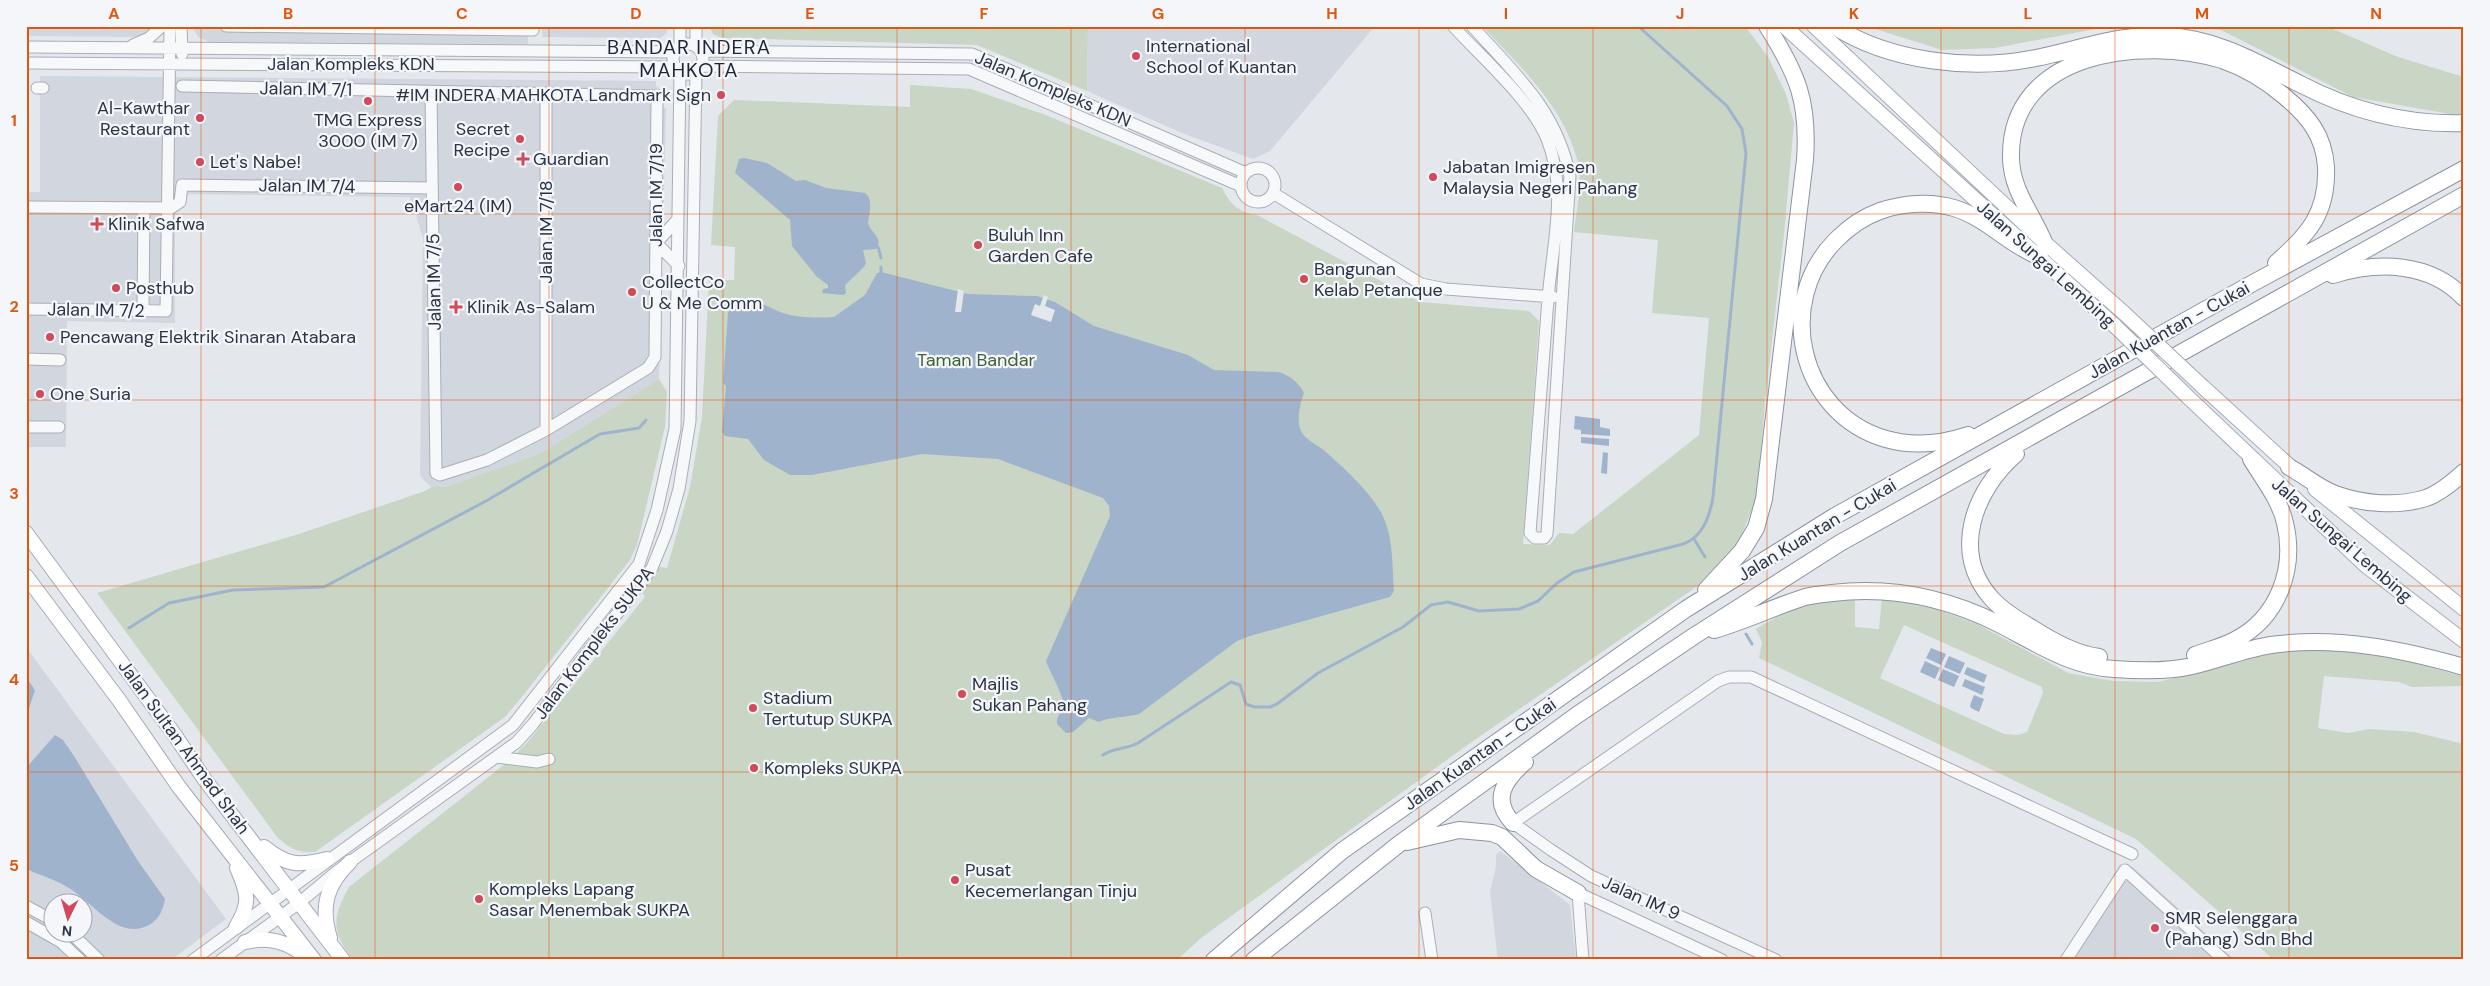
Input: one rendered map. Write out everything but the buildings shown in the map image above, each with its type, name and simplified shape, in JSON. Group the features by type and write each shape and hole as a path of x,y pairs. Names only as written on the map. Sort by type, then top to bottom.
{"highway":[{"path":"1686,609 1742,551 1756,528 1764,499 1807,129 1802,99 1795,76 1767,26"},
{"path":"1834,26 1857,40 1874,46 1922,58 1960,62 1995,62 2036,58 2128,37 2165,36 2196,38 2253,59 2300,84 2364,111 2412,122 2464,124"},
{"path":"1997,426 1952,440 1926,444 1904,443 1864,430 1846,418 1830,403 1817,384 1804,351 1801,331 1802,309 1809,279 1826,250 1846,230 1867,216 1894,206 1927,204 1955,208 1983,221 2025,251 2042,250 2021,200 2011,160 2013,136 2021,110 2032,93 2048,78 2069,65 2103,55 2142,50 2204,56 2249,71 2273,87 2310,121 2318,132 2325,155 2326,178 2323,200 2316,220 2301,241 2253,283"},
{"name":"Jalan Kuantan - Cukai","path":"1214,960 1342,851 1686,609 1835,516 2253,283 2464,169"},
{"name":"Jalan Kuantan - Cukai","path":"1254,960 1399,844 1577,715 1694,636 1840,543 2464,195"},
{"path":"2315,278 2367,267 2385,266 2415,269 2430,274 2448,284 2464,298"},
{"path":"2042,432 2002,466 1990,480 1978,501 1972,520 1970,549 1973,566 1980,582 1992,599 2008,613 2038,632 2068,647 2094,656 2124,660 2159,661 2188,657 2235,640 2252,628 2269,611 2277,598 2289,568 2285,522 2275,498 2251,459"},
{"path":"2289,467 2334,493 2366,502 2396,503 2427,498 2448,486 2464,472"},
{"path":"1694,636 1745,621 1807,597 1842,592 1881,591 1920,596 1958,606 1999,624 2045,650 2075,662 2111,669 2150,671 2190,667 2270,645 2321,641 2366,645 2413,654 2464,667"},
{"path":"1514,823 1502,807 1501,799 1506,783 1520,766 1577,715"},
{"path":"1399,844 1459,830 1492,833 1502,836 1536,869 1578,893"}],"main road":[{"name":"Jalan Sungai Lembing","path":"1784,26 2042,250 2125,314 2289,467 2464,610"},
{"name":"Jalan Sungai Lembing","path":"1814,26 2251,459 2365,565 2464,641"},
{"name":"Jalan Sultan Ahmad Shah","path":"26,533 169,726 205,780 341,958"},
{"name":"Jalan Sultan Ahmad Shah","path":"26,576 119,700 180,788 281,916 312,960"},
{"path":"245,830 274,855 285,861 299,864 327,859"},
{"path":"227,848 247,893 244,915 236,927"},
{"path":"341,958 330,937 326,923 325,907 334,879 350,862"},
{"path":"245,942 277,940 296,949 312,960"}],"street":[{"path":"127,47 149,38 162,26"},
{"path":"170,26 182,63"},
{"path":"26,206 168,208 170,63 181,26"},
{"path":"226,26 533,28 533,50"},
{"path":"680,26 678,49 674,58 678,69 688,73 699,68 703,59 698,48 696,26"},
{"path":"1453,26 1526,105 1546,138 1556,170 1558,188 1530,533 1535,538 1542,538 1547,534 1570,183 1562,145 1550,118 1540,103 1472,26"},
{"path":"678,49 689,44 698,48"},
{"name":"Jalan Kompleks KDN","path":"26,46 533,50 678,49"},
{"name":"Jalan Kompleks KDN","path":"698,48 972,54 1246,173"},
{"path":"969,69 972,54"},
{"name":"Jalan Kompleks KDN","path":"26,63 678,69"},
{"name":"Jalan Kompleks KDN","path":"699,68 969,69 1241,186"},
{"name":"Jalan Kompleks SUKPA","path":"221,960 299,903 350,862 496,757 528,731 648,574 656,560 667,531 679,489 690,421 699,68"},
{"name":"Jalan Kompleks SUKPA","path":"193,960 327,859 513,725 639,564 657,510 675,434 679,266 678,69"},
{"name":"Jalan IM 7/1","path":"182,86 431,92"},
{"name":"Jalan IM 7/19","path":"431,92 657,96 654,357 648,368 546,430 487,460 440,475 436,473"},
{"name":"Jalan IM 7/5","path":"431,92 436,473"},
{"name":"Jalan IM 7/18","path":"546,93 546,430"},
{"path":"1254,168 1268,172 1274,179 1273,193 1266,200 1252,201 1244,195 1241,186 1246,173 1254,168"},
{"name":"Jalan IM 7/4","path":"168,208 174,207 180,202 182,185 432,188"},
{"path":"1273,193 1421,284 1446,289 1563,298"},
{"path":"143,311 144,208"},
{"name":"Jalan IM 7/2","path":"26,309 166,311 168,208"},
{"path":"678,219 656,243 679,266"},
{"path":"26,359 60,360"},
{"path":"26,427 59,428"},
{"path":"1514,823 1718,681 1729,677 1751,677 2132,854"},
{"path":"496,757 537,762 549,759"},
{"name":"Jalan IM 9","path":"1514,823 1591,876 1776,960"},
{"path":"2069,958 2097,911 2125,870 2224,960"},
{"path":"1578,893 1583,960"},
{"name":"Jalan IM 9","path":"1578,893 1717,959"},
{"path":"26,906 42,915"},
{"path":"1425,913 1432,960"},
{"path":"26,922 61,942 80,960"},
{"path":"82,944 99,960"}],"shaded area":[{"path":"26,26 158,26 143,37 135,37 26,36"},
{"path":"192,26 528,26 528,44 210,42 198,37"},
{"path":"542,26 668,26 666,34 660,38 542,37"},
{"path":"1088,26 1375,26 1270,151 1253,159 1182,133 1087,91"},
{"path":"40,76 656,81 656,86 660,89 661,108 666,108 659,379 541,453 445,487 431,487 420,476 423,238 410,197 189,194 175,212 175,323 67,321 66,447 26,447 26,192 40,192"},
{"path":"26,647 226,919 171,960 26,960"},
{"path":"1500,851 1570,905 1576,960 1498,960 1490,892 1496,867 1496,855"},
{"path":"2120,864 2133,867 2235,960 2063,960"}],"green space":[{"path":"709,26 1088,26 1087,91 977,45 721,38 713,34"},
{"name":"Taman Bandar","path":"1482,26 1745,26 1768,57 1786,94 1794,123 1784,235 1765,402 1758,495 1738,544 1709,578 1466,746 1201,938 1177,960 353,960 341,941 336,924 339,907 349,887 505,764 526,744 645,597 641,591 660,567 667,568 690,487 702,417 709,280 734,280 735,247 711,245 718,116 734,100 910,107 910,85 971,89 1043,114 1222,188 1232,203 1240,210 1257,215 1420,302 1529,311 1539,321 1523,544 1550,545 1559,533 1573,534 1699,435 1709,318 1652,313 1658,240 1574,232 1580,180 1578,163 1572,143 1552,106 1526,72"},
{"path":"1866,26 2111,26 1995,48 1942,50"},
{"path":"2163,26 2326,26 2398,57 2464,77 2464,113 2456,115 2353,97 2221,30"},
{"path":"659,379 667,392 665,427 637,545 630,560 505,717 315,852 304,852 295,849 278,838 97,593 299,534 425,491 431,487 445,487 541,453"},
{"path":"1855,596 1855,627 1879,629 1882,597 1936,609 1977,624 2068,673 2113,681 2158,682 2277,652 2340,649 2394,657 2464,677 2464,686 2412,687 2399,682 2324,676 2318,728 2348,733 2369,729 2414,732 2464,744 2464,960 2274,960 2136,839 1759,658 1762,642 1756,629 1792,610 1839,598","holes":["1904,625 2042,687 2043,693 2027,732 2018,735 2004,734 1880,678"]}],"water":[{"path":"744,158 767,163 796,181 805,180 826,188 865,193 868,196 870,207 868,223 879,242 876,249 863,250 866,263 845,285 846,293 843,295 822,293 823,289 828,288 828,285 817,277 792,246 790,220 735,173 739,159"},
{"path":"881,272 968,294 1037,296 1055,302 1094,326 1188,355 1214,370 1278,372 1290,377 1300,386 1304,393 1299,417 1303,434 1324,450 1355,479 1374,501 1384,518 1390,538 1394,591 1390,597 1237,641 1139,714 1099,722 1089,718 1073,732 1066,733 1057,724 1063,702 1046,661 1110,516 1109,506 1103,498 998,459 922,454 812,475 790,475 764,460 748,439 725,436 722,432 726,386 723,383 728,313 734,306 741,301 748,300 795,316 834,317 865,295 877,273"},
{"path":"1575,416 1600,419 1600,427 1610,429 1610,436 1581,434 1581,430 1574,429"},
{"path":"1581,437 1609,439 1609,446 1581,443"},
{"path":"1603,452 1608,453 1607,474 1601,473"},
{"path":"1931,648 1946,654 1941,665 1926,658"},
{"path":"1949,656 1965,663 1960,674 1944,667"},
{"path":"1925,661 1940,668 1935,679 1920,672"},
{"path":"1967,667 1987,675 1984,683 1964,674"},
{"path":"1943,669 1959,676 1954,687 1938,680"},
{"path":"26,677 35,690 26,718"},
{"path":"1965,679 1985,687 1982,695 1962,686"},
{"path":"1974,695 1984,699 1979,712 1971,708 1970,705"},
{"path":"55,735 63,740 138,861 165,899 163,908 154,921 147,926 136,929 115,924 92,906 92,894 77,894 53,880 26,869 26,768"}],"pier":[{"path":"958,289 964,291 961,312 955,312"},
{"path":"1044,295 1048,297 1045,306 1055,310 1051,322 1031,315 1035,304 1040,306"}],"waterway":[{"path":"1103,755 1138,743 1231,682 1240,685 1246,704 1254,707 1270,707 1277,704 1318,673 1403,627 1431,605 1448,602 1479,611 1519,609 1538,601 1557,583 1574,572 1683,544 1690,541 1700,531 1710,511 1713,497 1746,153 1742,129 1727,106 1638,26"},
{"path":"878,247 881,258"},
{"path":"881,267 881,272"},
{"path":"129,628 169,603 233,590 324,587 486,501 600,434 639,428 646,420"},
{"path":"1694,539 1705,557"},
{"path":"1746,634 1752,644"}],"place":[{"name":"International School of Kuantan","path":"1136,56"},
{"name":"#IM INDERA MAHKOTA Landmark Sign","path":"721,95"},
{"name":"TMG Express 3000 (IM 7)","path":"368,101"},
{"name":"Al-Kawthar Restaurant","path":"200,118"},
{"name":"Secret Recipe","path":"520,139"},
{"name":"Guardian","path":"523,159"},
{"name":"Let's Nabe!","path":"200,162"},
{"name":"Jabatan Imigresen Malaysia Negeri Pahang","path":"1433,177"},
{"name":"eMart24 (IM)","path":"458,187"},
{"name":"Klinik Safwa","path":"97,224"},
{"name":"Buluh Inn Garden Cafe","path":"978,245"},
{"name":"Bangunan Kelab Petanque","path":"1304,279"},
{"name":"Posthub","path":"116,288"},
{"name":"CollectCo U & Me Comm","path":"632,292"},
{"name":"Klinik As-Salam","path":"456,307"},
{"name":"Pencawang Elektrik Sinaran Atabara","path":"50,337"},
{"name":"One Suria","path":"40,394"},
{"name":"Majlis Sukan Pahang","path":"962,694"},
{"name":"Stadium Tertutup SUKPA","path":"753,708"},
{"name":"Kompleks SUKPA","path":"754,768"},
{"name":"Pusat Kecemerlangan Tinju","path":"955,880"},
{"name":"Kompleks Lapang Sasar Menembak SUKPA","path":"479,899"},
{"name":"SMR Selenggara (Pahang) Sdn Bhd","path":"2155,928"}],"district":[{"name":"BANDAR INDERA MAHKOTA","path":"689,58"}]}
